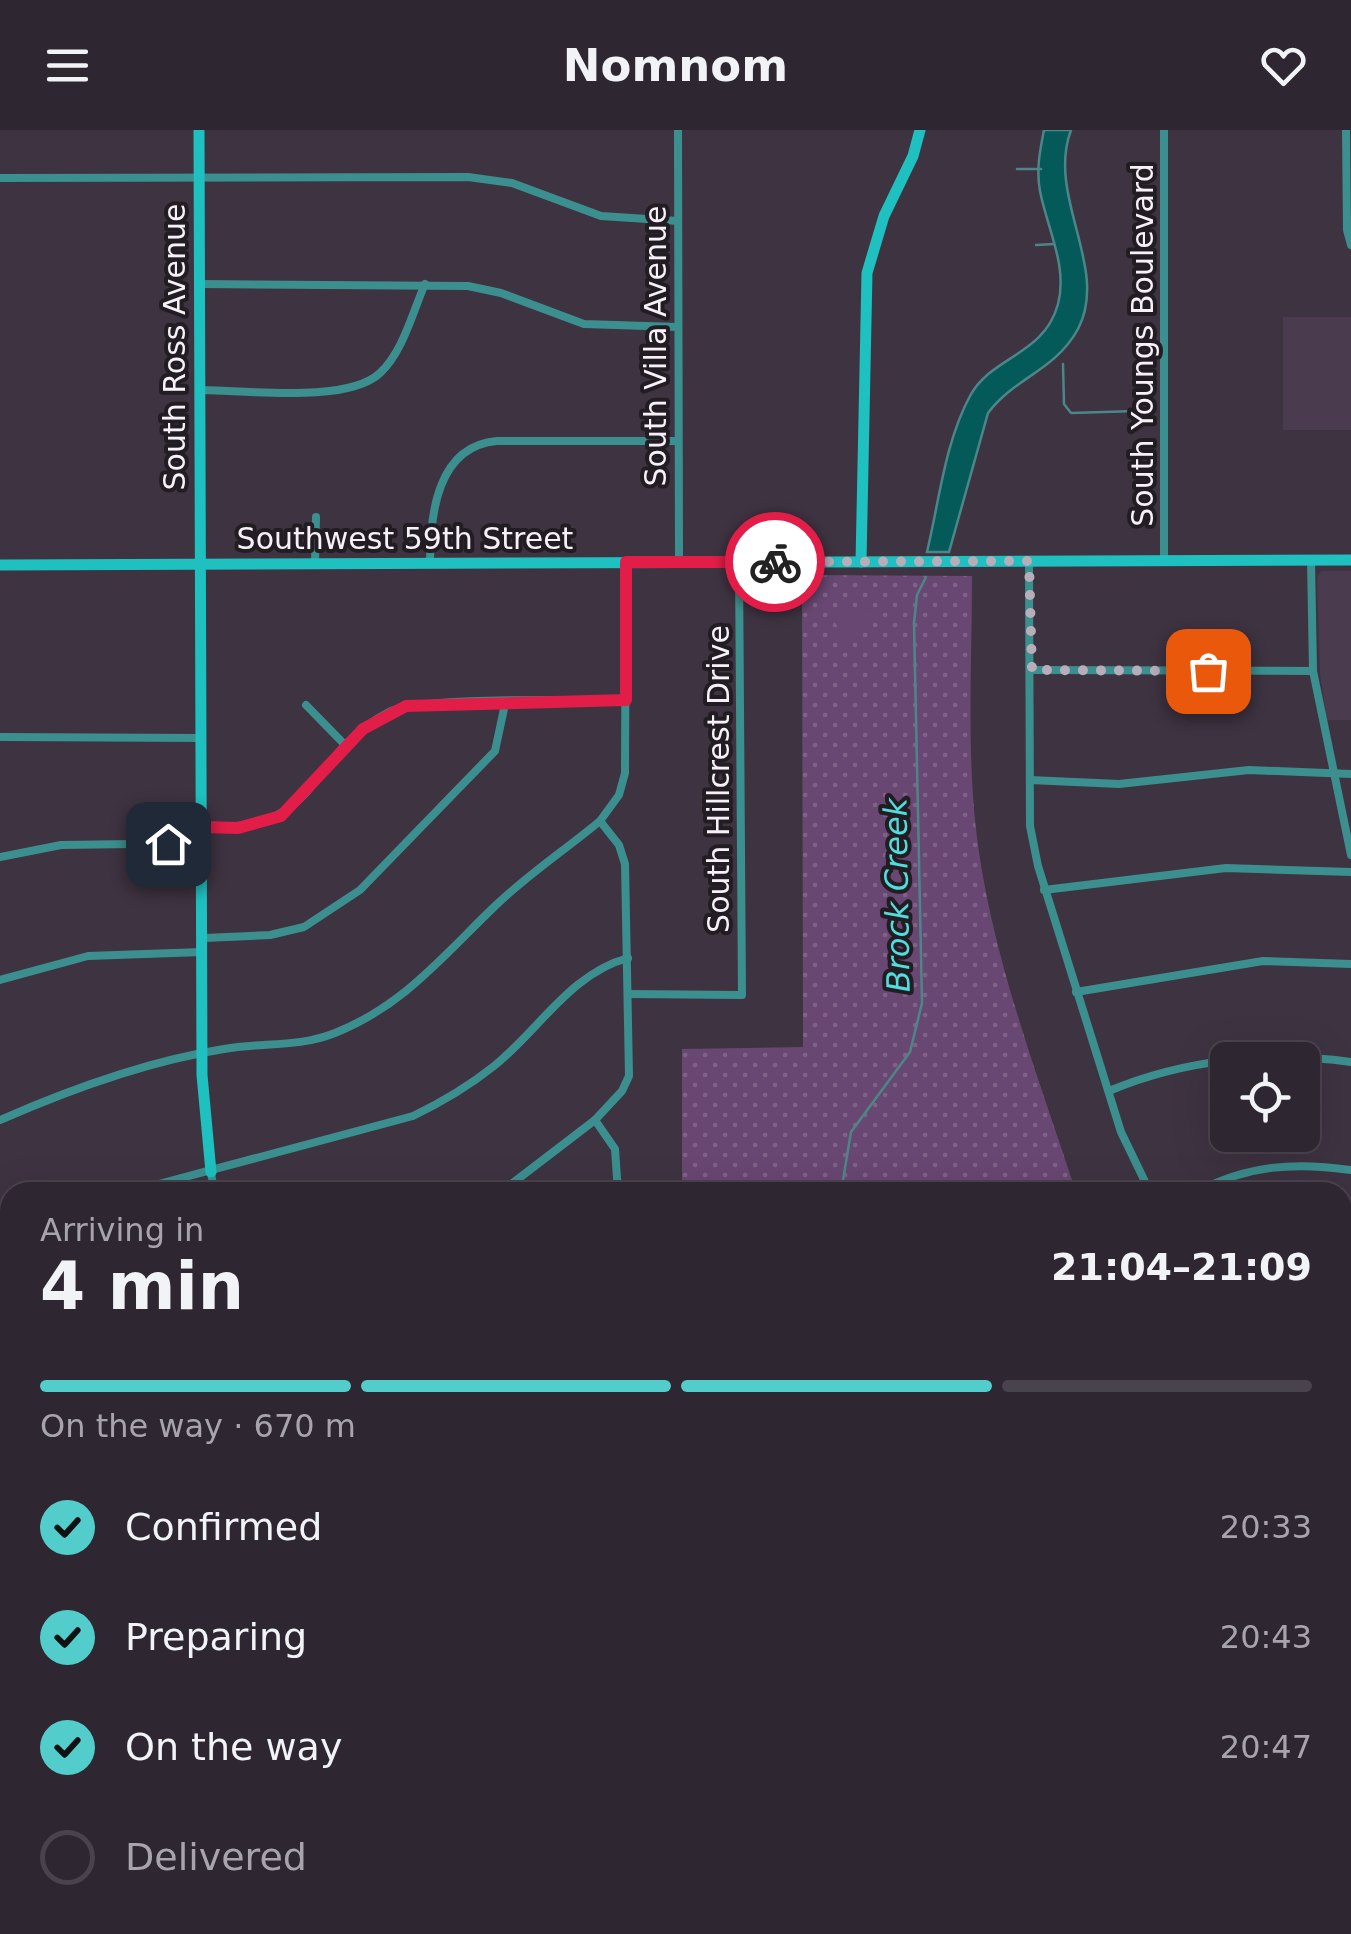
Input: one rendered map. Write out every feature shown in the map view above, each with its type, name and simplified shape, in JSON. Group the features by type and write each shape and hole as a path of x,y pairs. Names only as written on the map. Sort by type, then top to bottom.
{"street":[{"name":"South Ross Avenue","path":"199,130 203,1054 211,1172"},
{"name":"South Villa Avenue","path":"678,130 678,562"},
{"path":"860,562 867,273 879,230 914,156 920,130"},
{"name":"South Youngs Boulevard","path":"1164,130 1164,560"},
{"path":"1346,130 1347,230 1351,245"},
{"path":"0,178 485,178 527,187 601,216 678,221"},
{"path":"199,284 425,284 486,289 584,324 678,327"},
{"path":"199,390 331,390 358,385 388,363 425,284"},
{"path":"430,563 438,493 458,458 472,446 497,442 678,441"},
{"path":"314,564 316,517"},
{"path":"1311,560 1313,671 1351,855"},
{"name":"Southwest 59th Street","path":"0,564 1351,560"},
{"path":"1029,561 1030,826 1044,890 1076,992 1122,1132 1145,1182"},
{"path":"0,1120 56,1096 224,1048 296,1046 374,1015 418,984 520,884 600,821 619,795 626,773 626,562"},
{"name":"South Hillcrest Drive","path":"628,994 742,996 739,562"},
{"path":"1032,670 1313,671"},
{"path":"203,827 238,828 281,816 363,729 406,706 626,700"},
{"path":"204,938 270,935 304,927 360,890 495,751 505,704"},
{"path":"306,705 347,747"},
{"path":"0,737 202,738"},
{"path":"1030,780 1119,784 1249,770 1351,774"},
{"path":"513,1182 595,1120 622,1092 629,1076 625,864 619,845 600,821"},
{"path":"0,857 61,845 203,844"},
{"path":"1044,890 1226,868 1351,872"},
{"path":"0,980 88,956 202,952"},
{"path":"170,1182 378,1129 450,1098 496,1065 597,969 628,958"},
{"path":"1076,992 1264,961 1351,964"},
{"path":"1109,1091 1134,1081 1230,1059 1282,1056 1351,1062"},
{"path":"595,1120 615,1149 617,1182"},
{"path":"1222,1182 1256,1168 1289,1165 1351,1170"},
{"path":"211,1172 212,1182"}],"shaded area":[{"path":"1044,130 1071,130 1065,155 1066,181 1087,282 1086,306 1069,343 988,413 949,552 927,552 949,452 970,396 991,372 1041,335 1058,304 1059,261 1039,183"},
{"path":"1283,317 1351,317 1351,430 1283,430"},
{"path":"1321,571 1351,571 1351,720 1327,720 1320,674 1317,578"},
{"path":"802,575 972,576 971,742 978,847 1012,997 1073,1182 682,1182 682,1049 803,1047"},
{"path":"864,610 870,618 844,639 835,622 838,613"}],"waterway":[{"path":"1017,169 1041,169"},
{"path":"1036,245 1054,244"},
{"path":"1063,364 1064,404 1071,413 1136,411 1140,422"},
{"name":"Brock Creek","path":"843,1182 851,1132 910,1052 922,1003 914,623 917,595 926,577"}],"way so far":[{"path":"775,562 1029,561 1032,670 1208,671"}],"route":[{"path":"168,844 203,844 203,827 238,828 281,816 363,729 390,711 406,706 626,700 626,562 775,562"}]}
